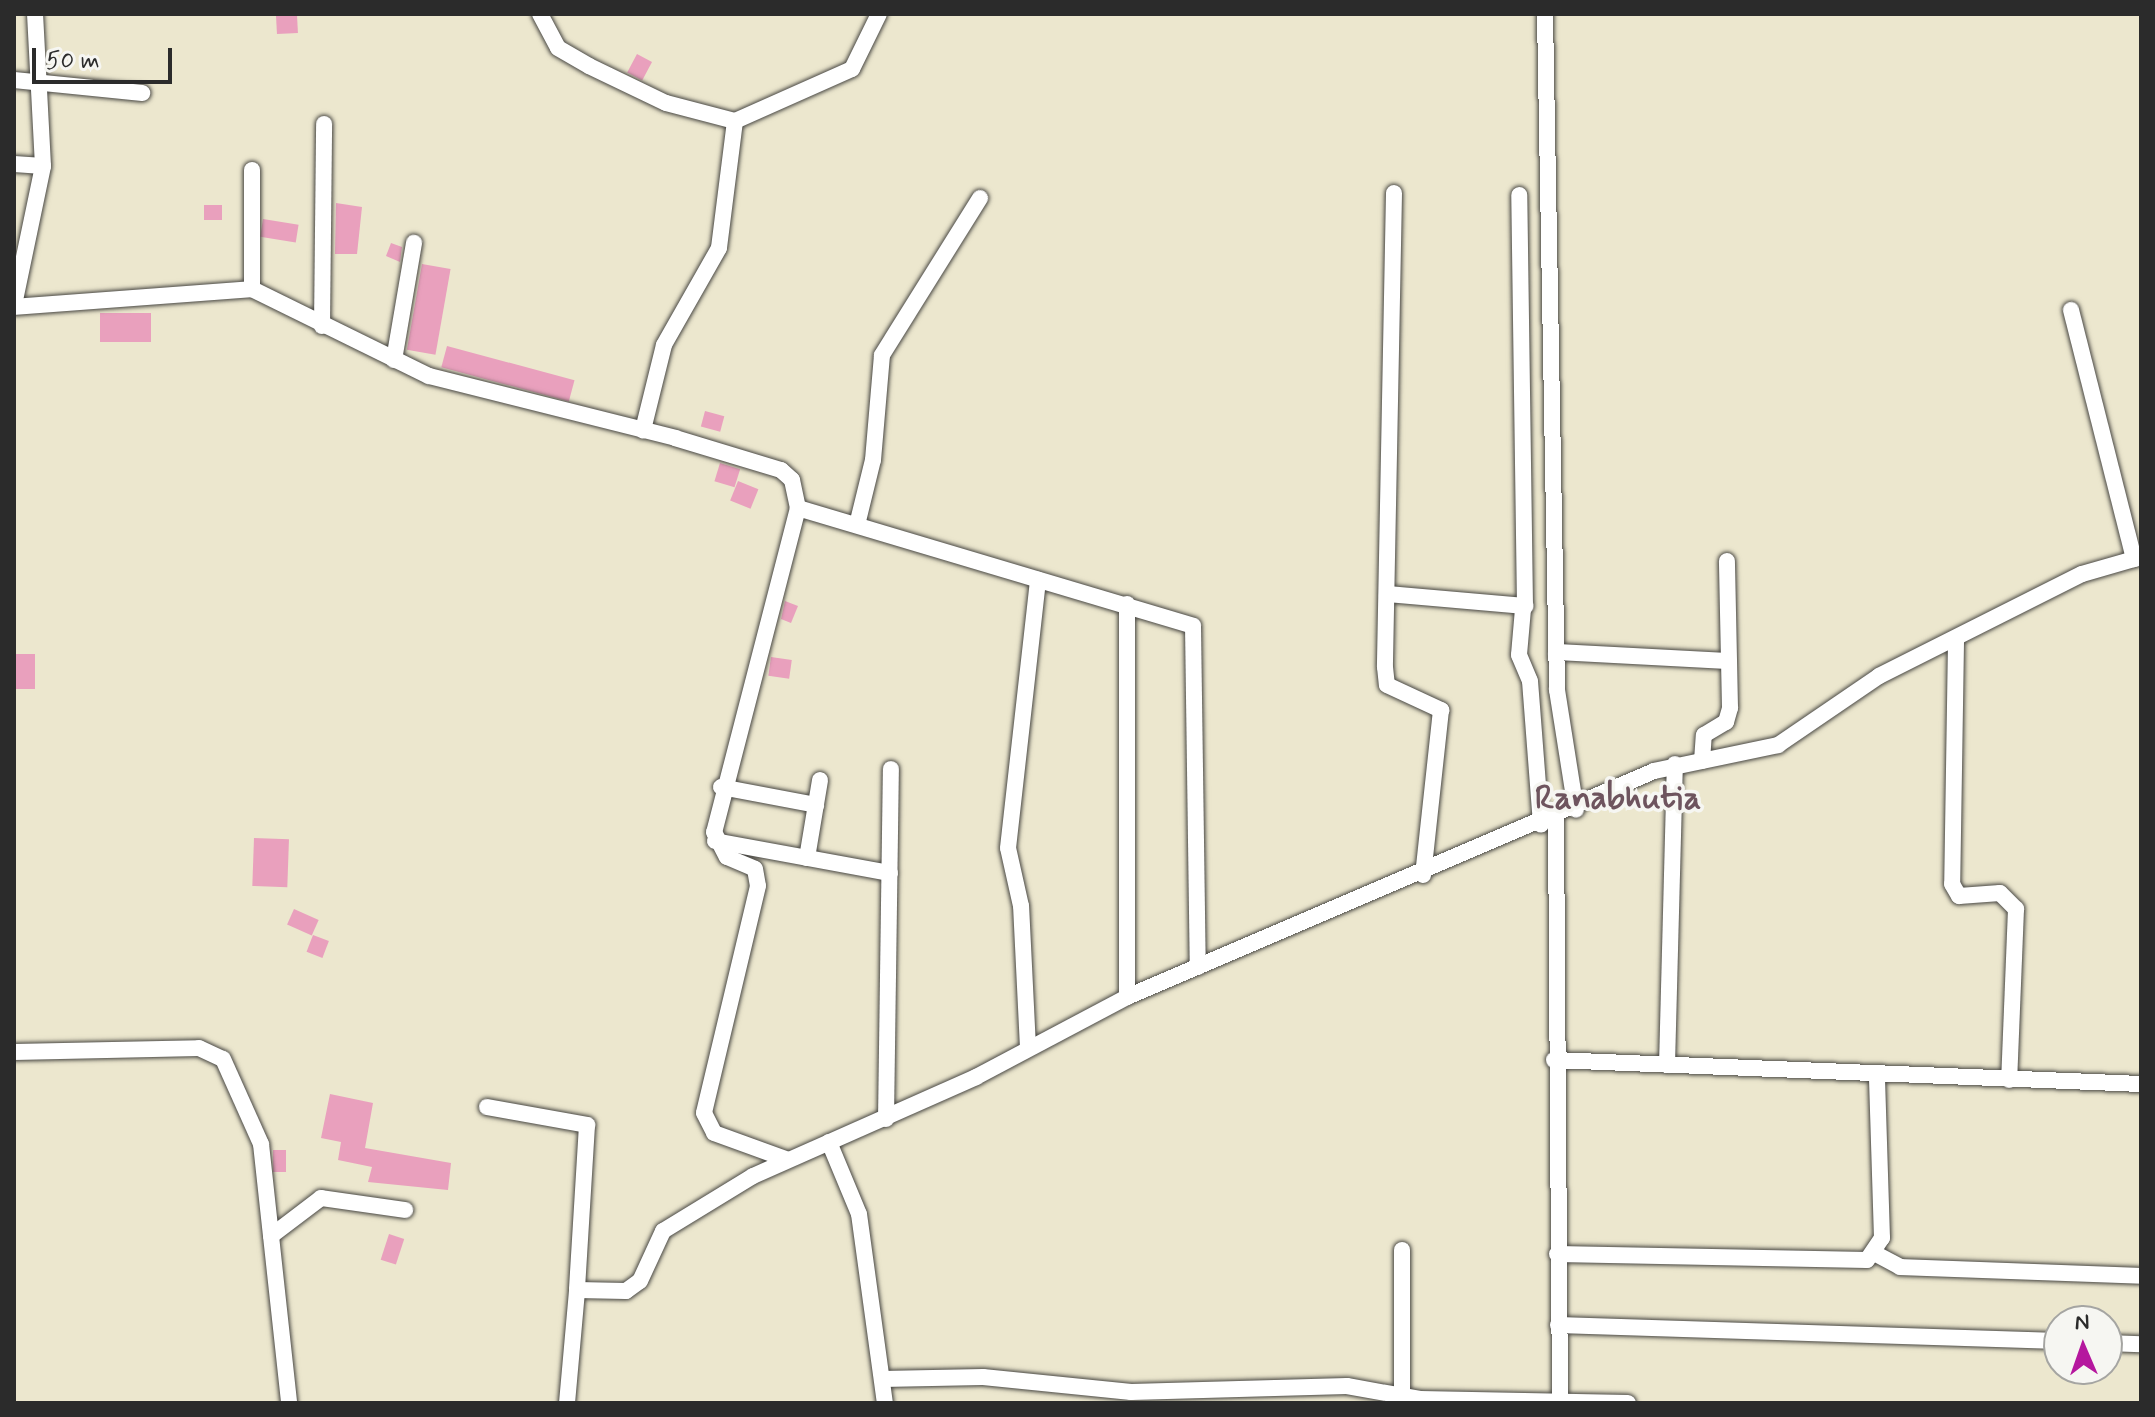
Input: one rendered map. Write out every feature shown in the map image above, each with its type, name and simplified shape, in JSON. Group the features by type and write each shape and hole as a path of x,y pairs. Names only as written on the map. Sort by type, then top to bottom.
{"street":[{"path":"35,14 41,79 43,166 14,306 252,289 429,376 643,430 781,470 792,480 798,508 721,787 715,841 727,857 755,869 758,886 704,1122 714,1133 786,1159"},
{"path":"540,14 558,48 589,66 666,103 735,121 852,69 879,14"},
{"path":"1545,14 1556,652 1576,810"},
{"path":"14,80 41,79 142,93"},
{"path":"643,430 664,345 719,248 735,121"},
{"path":"322,326 324,124"},
{"path":"14,164 43,166"},
{"path":"252,170 252,289"},
{"path":"1394,193 1387,685 1433,702 1443,727 1423,875"},
{"path":"1519,195 1523,609 1519,655 1530,681 1549,822 1560,1401"},
{"path":"857,525 873,460 882,355 980,198"},
{"path":"394,360 414,243"},
{"path":"577,1290 626,1291 640,1281 663,1231 786,1159 886,1119 1127,997 1549,822 1675,764 1778,745 1879,676 1956,642 2082,574 2137,558 2071,310"},
{"path":"798,508 1038,580 1186,620 1196,633 1198,967"},
{"path":"1702,761 1704,735 1729,717 1727,561"},
{"path":"1028,1048 1021,906 1008,848 1038,580"},
{"path":"1387,594 1523,609"},
{"path":"1127,604 1127,997"},
{"path":"1956,642 1952,884 1959,896 2000,893 2016,909 2009,1080"},
{"path":"1556,652 1729,661"},
{"path":"1667,1065 1675,764"},
{"path":"886,1119 891,769"},
{"path":"807,858 820,780"},
{"path":"721,787 816,805"},
{"path":"715,841 890,873"},
{"path":"14,1052 199,1048 223,1059 240,1084 261,1144 289,1403"},
{"path":"1554,1060 2141,1084"},
{"path":"1876,1254 1884,1201 1877,1075"},
{"path":"487,1107 587,1125 567,1403"},
{"path":"829,1142 859,1214 885,1403"},
{"path":"271,1236 321,1198 405,1210"},
{"path":"1402,1250 1402,1395"},
{"path":"1557,1254 1848,1260 1876,1254 1900,1267 2141,1276"},
{"path":"1558,1325 2043,1340"},
{"path":"882,1379 983,1377 1131,1392 1347,1386 1402,1395 1628,1403"}],"building":[{"path":"297,15 298,33 277,34 276,16"},
{"path":"637,54 652,62 642,81 627,73"},
{"path":"336,203 362,207 357,254 335,254"},
{"path":"204,205 222,205 222,220 204,220"},
{"path":"263,219 299,225 296,242 260,237"},
{"path":"391,243 402,247 400,262 386,256"},
{"path":"422,264 451,269 435,355 407,350"},
{"path":"100,313 151,313 151,342 100,342"},
{"path":"447,346 575,380 569,401 441,367"},
{"path":"705,411 724,416 720,432 701,426"},
{"path":"720,463 740,469 735,487 714,481"},
{"path":"738,481 758,489 751,509 730,500"},
{"path":"785,601 798,606 791,623 781,619"},
{"path":"14,654 35,654 35,689 14,689"},
{"path":"771,657 792,660 789,679 768,676"},
{"path":"254,838 289,839 287,887 252,886"},
{"path":"294,909 319,920 312,936 287,925"},
{"path":"313,935 329,941 322,958 307,952"},
{"path":"330,1094 373,1103 365,1148 451,1163 448,1190 368,1182 372,1167 338,1160 341,1142 321,1138"},
{"path":"273,1150 286,1150 286,1172 273,1172"},
{"path":"389,1234 404,1239 396,1265 381,1260"}],"district":[{"name":"Ranabhutia","path":"1618,799"}]}
